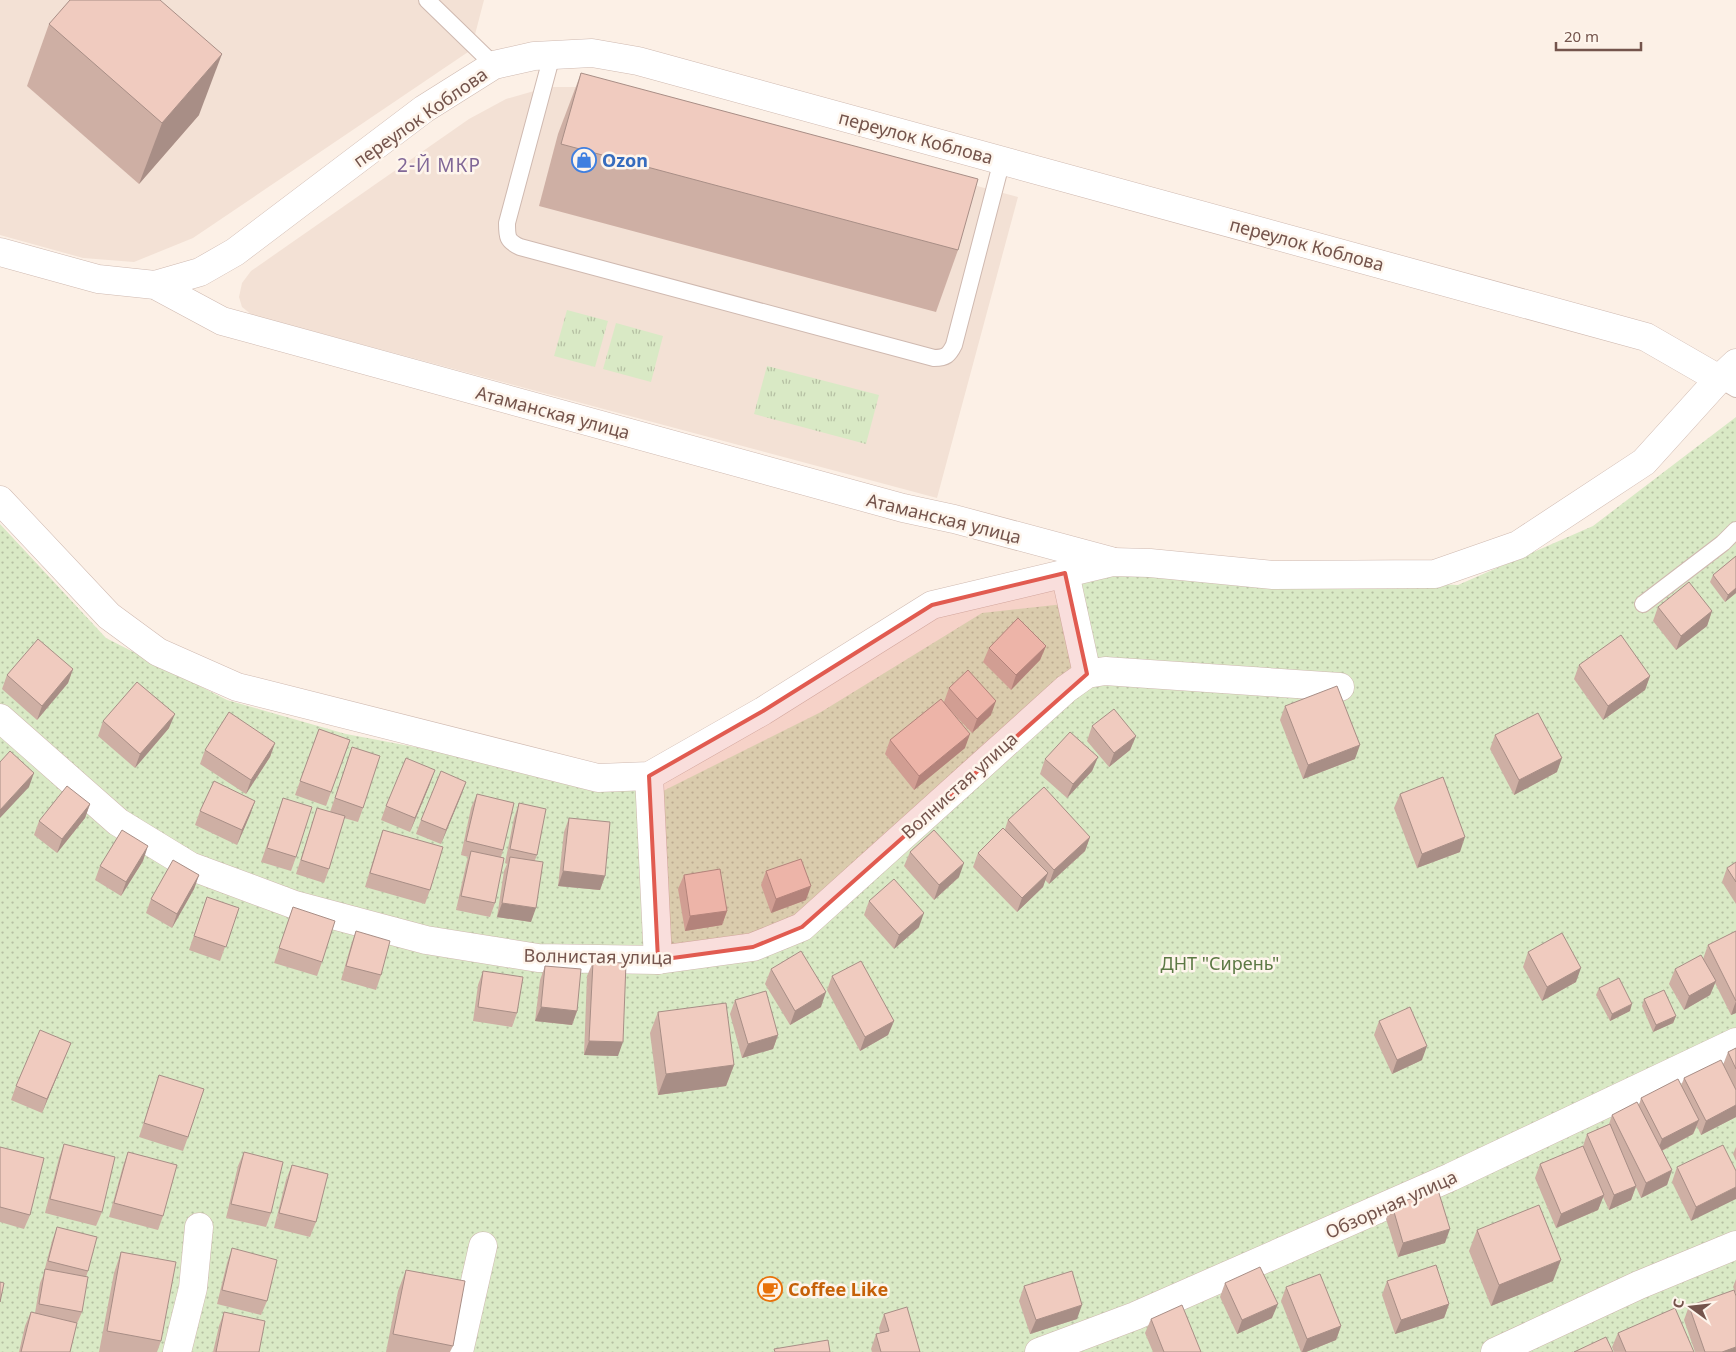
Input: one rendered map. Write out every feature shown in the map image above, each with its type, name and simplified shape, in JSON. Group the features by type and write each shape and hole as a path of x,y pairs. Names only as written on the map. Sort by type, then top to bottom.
{"street":[{"name":"переулок Коблова","path":"155,285 200,272 235,252 424,109 494,66 534,56 592,52 638,61 1646,337 1730,377"},
{"name":"Атаманская улица","path":"0,252 98,279 155,285 222,321 902,508 954,519 1112,562"},
{"path":"0,500 109,616 158,652 237,687 598,778 650,776 763,711 932,605 1112,562 1150,563 1273,575 1435,574 1518,545 1644,462 1730,377"},
{"path":"1065,573 1087,674"},
{"name":"Волнистая улица","path":"0,718 118,822 190,866 295,905 426,940 538,958 658,960 753,947 802,927 1066,689 1087,674 1105,671 1340,687"},
{"path":"650,776 658,960"},
{"name":"Обзорная улица","path":"1039,1352 1135,1316 1451,1178 1736,1042"},
{"path":"177,1352 193,1288 199,1227"},
{"path":"1494,1352 1639,1285 1736,1245"},
{"path":"459,1352 483,1246"}],"lane":[{"path":"427,0 494,66"},
{"path":"552,55 507,223 507,236 512,243 530,250 934,358 949,355 954,345 1002,160"},
{"path":"1643,604 1723,543 1736,530"}],"highlighted area":[{"path":"1065,573 1087,674 802,927 753,947 658,960 649,776 763,711 932,605"}],"shaded area":[{"path":"0,0 484,0 471,50 193,238 134,262 83,258 0,235"},
{"path":"548,87 609,87 1018,197 937,498 252,315 242,307 239,297 242,283 251,271 469,119 506,99"}],"green space":[{"path":"567,310 608,321 595,367 554,356"},
{"path":"616,323 663,336 651,382 603,369"},
{"path":"767,366 879,395 866,444 754,414"},
{"name":"ДНТ \"Сирень\"","path":"1736,417 1736,1352 0,1352 0,524 106,638 227,700 346,734 659,793 821,712 982,613 1073,603 1088,569 1458,585 1593,526"}],"building":[{"path":"70,0 160,0 222,54 162,123 49,24"},
{"path":"581,73 978,179 958,250 561,144"},
{"path":"1736,556 1736,588 1728,595 1713,575"},
{"path":"1689,582 1712,611 1681,636 1658,607"},
{"path":"1018,618 1046,646 1016,675 989,648"},
{"path":"1621,635 1650,676 1608,706 1579,665"},
{"path":"38,639 73,669 42,706 7,675"},
{"path":"968,670 996,701 977,719 949,688"},
{"path":"137,682 175,714 140,754 103,721"},
{"path":"1337,686 1360,745 1308,765 1285,706"},
{"path":"941,699 970,734 919,776 890,740"},
{"path":"1114,709 1136,736 1114,753 1092,726"},
{"path":"229,712 275,743 251,780 205,750"},
{"path":"1538,713 1562,758 1519,780 1495,735"},
{"path":"319,729 350,740 331,792 300,781"},
{"path":"1070,732 1098,757 1073,784 1045,759"},
{"path":"352,747 380,756 363,808 335,798"},
{"path":"10,751 34,773 0,810 0,762"},
{"path":"406,758 435,770 415,818 386,806"},
{"path":"441,771 466,782 446,830 421,820"},
{"path":"1443,777 1465,837 1422,854 1400,794"},
{"path":"214,781 255,801 242,830 200,811"},
{"path":"67,786 90,804 62,839 39,821"},
{"path":"1044,787 1090,837 1054,870 1008,820"},
{"path":"477,794 514,803 503,850 466,841"},
{"path":"283,798 312,807 296,857 267,848"},
{"path":"519,803 546,809 537,855 510,849"},
{"path":"317,808 345,816 329,869 301,860"},
{"path":"569,818 610,822 605,876 563,871"},
{"path":"1003,828 1048,873 1022,898 978,853"},
{"path":"122,830 148,846 126,882 100,866"},
{"path":"383,830 443,847 430,890 370,873"},
{"path":"934,830 964,863 939,885 910,852"},
{"path":"471,851 504,858 495,903 461,896"},
{"path":"510,857 543,862 536,908 502,903"},
{"path":"801,859 811,886 776,899 766,871"},
{"path":"173,860 199,875 177,914 151,899"},
{"path":"1736,862 1736,882 1727,868"},
{"path":"720,869 727,911 690,916 684,875"},
{"path":"894,879 924,913 899,935 869,901"},
{"path":"207,897 239,908 226,947 194,936"},
{"path":"293,907 335,921 322,962 279,948"},
{"path":"356,931 390,941 381,975 346,966"},
{"path":"1736,931 1736,1001 1708,945"},
{"path":"1562,933 1581,968 1547,987 1528,952"},
{"path":"801,951 826,992 795,1011 771,969"},
{"path":"1701,955 1716,981 1689,996 1675,969"},
{"path":"861,961 894,1021 865,1037 832,976"},
{"path":"593,962 626,963 623,1042 589,1041"},
{"path":"545,966 581,969 577,1011 541,1007"},
{"path":"483,971 523,977 517,1013 478,1007"},
{"path":"1619,978 1632,1004 1612,1014 1599,988"},
{"path":"1664,990 1676,1016 1656,1025 1644,999"},
{"path":"766,991 778,1035 748,1044 735,1000"},
{"path":"726,1003 734,1065 666,1074 658,1012"},
{"path":"1410,1007 1427,1046 1397,1060 1379,1021"},
{"path":"40,1030 71,1043 47,1099 16,1086"},
{"path":"1736,1048 1736,1069 1728,1052"},
{"path":"1721,1060 1736,1090 1736,1105 1706,1121 1684,1078"},
{"path":"159,1075 204,1089 188,1137 144,1123"},
{"path":"1678,1079 1699,1120 1662,1139 1641,1098"},
{"path":"1637,1102 1672,1170 1646,1183 1612,1115"},
{"path":"1610,1124 1636,1186 1614,1195 1587,1134"},
{"path":"64,1144 115,1157 102,1212 50,1199"},
{"path":"1723,1145 1736,1171 1736,1187 1696,1207 1677,1167"},
{"path":"1583,1146 1604,1195 1561,1214 1540,1164"},
{"path":"0,1147 44,1158 30,1215 0,1207"},
{"path":"128,1152 177,1165 163,1216 114,1203"},
{"path":"244,1152 283,1162 271,1213 231,1204"},
{"path":"292,1165 328,1174 316,1222 279,1213"},
{"path":"1438,1190 1450,1229 1403,1243 1392,1205"},
{"path":"1539,1205 1561,1260 1499,1285 1477,1230"},
{"path":"57,1227 97,1237 88,1271 48,1261"},
{"path":"232,1248 277,1260 267,1301 222,1290"},
{"path":"121,1252 176,1262 161,1341 107,1331"},
{"path":"1436,1265 1449,1304 1401,1320 1387,1281"},
{"path":"1260,1267 1278,1304 1242,1320 1225,1283"},
{"path":"45,1269 88,1277 82,1312 39,1304"},
{"path":"406,1270 465,1281 453,1346 393,1334"},
{"path":"1072,1271 1082,1305 1036,1320 1024,1286"},
{"path":"1320,1274 1341,1326 1307,1339 1286,1287"},
{"path":"0,1282 4,1283 0,1302"},
{"path":"1734,1290 1736,1296 1736,1347 1722,1352 1705,1352 1689,1306"},
{"path":"1182,1305 1201,1352 1164,1352 1151,1319"},
{"path":"907,1307 920,1352 881,1352 876,1334 889,1331 884,1314"},
{"path":"1675,1308 1694,1352 1626,1352 1618,1333"},
{"path":"31,1312 77,1323 70,1352 21,1352"},
{"path":"224,1312 265,1321 259,1352 216,1352"},
{"path":"1606,1337 1613,1352 1574,1352"},
{"path":"828,1340 830,1352 775,1352 774,1349"}],"place":[{"name":"Ozon","path":"584,160"},
{"name":"Coffee Like","path":"770,1289"}],"district":[{"name":"2-Й МКР","path":"439,165"}]}
